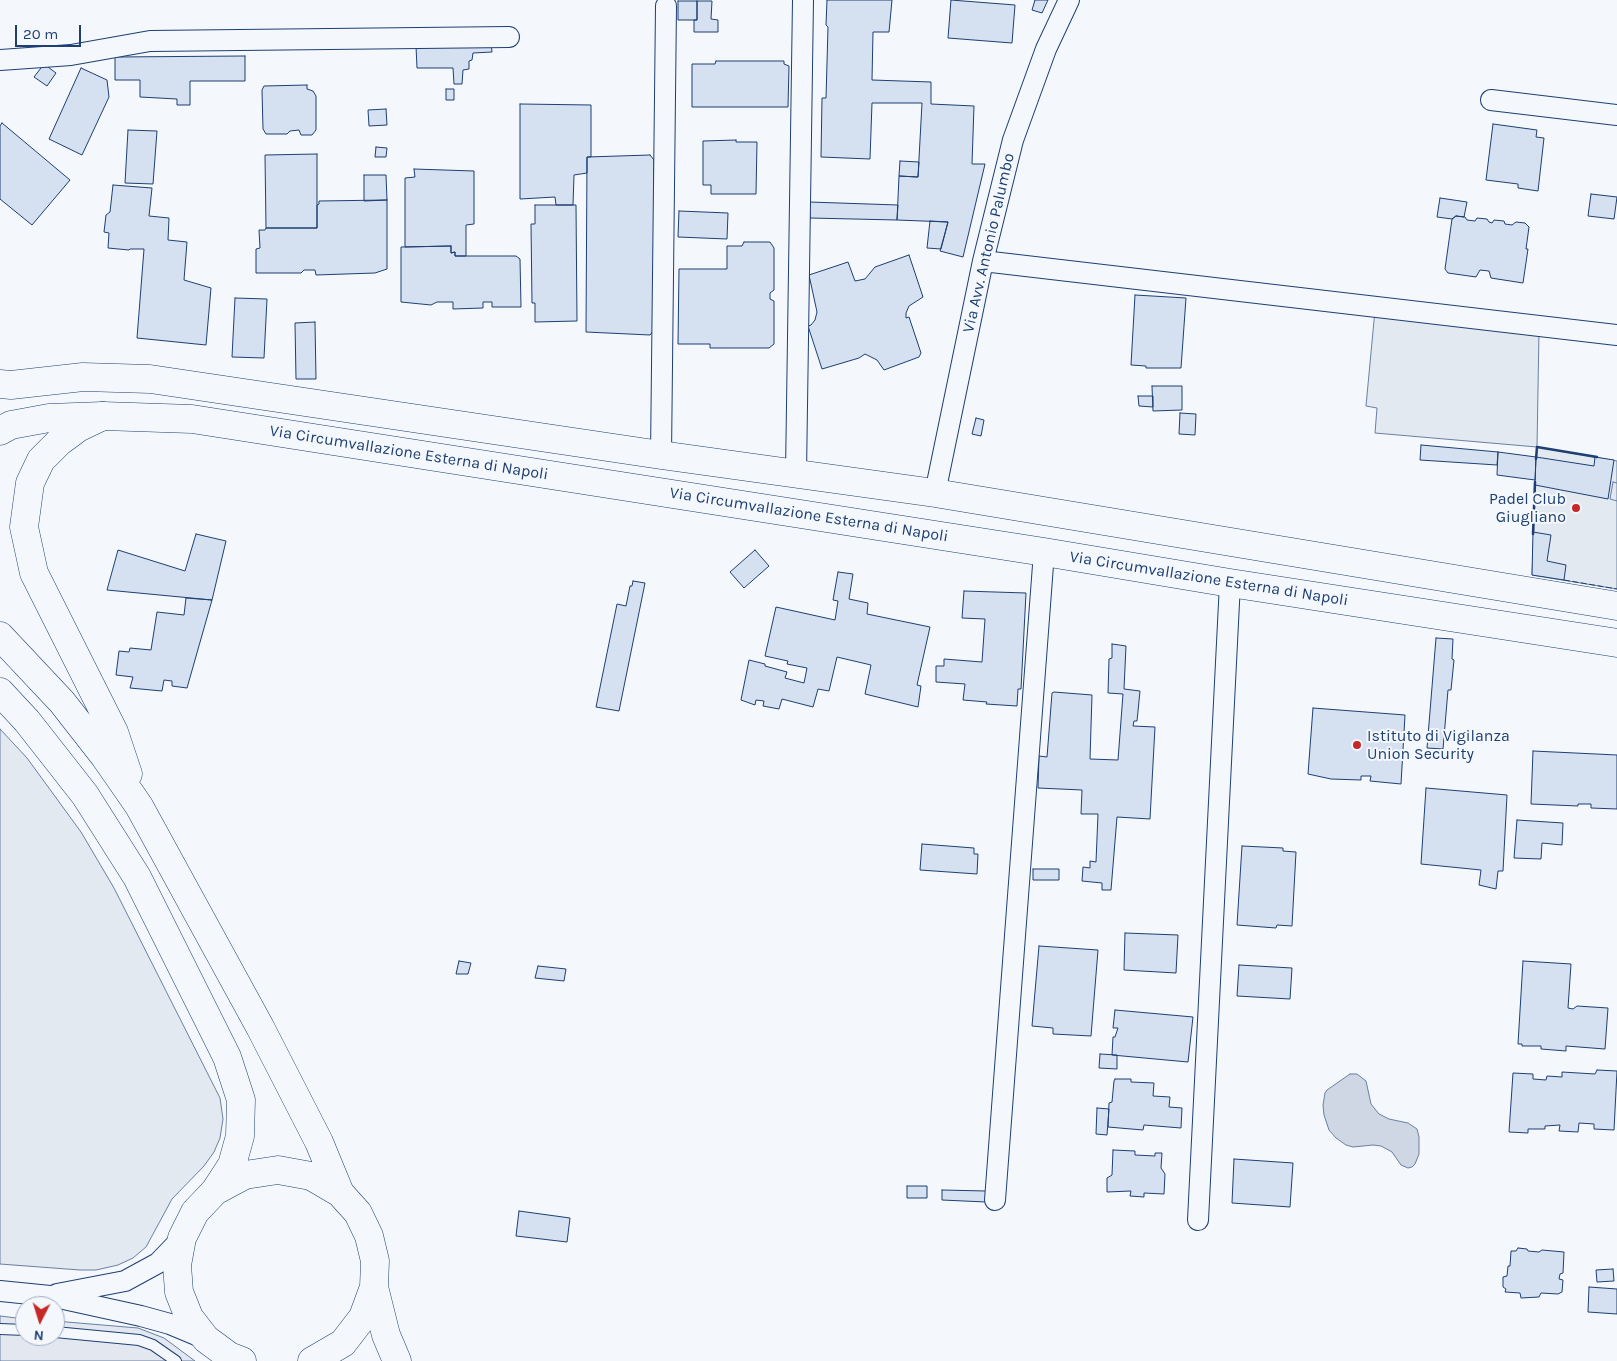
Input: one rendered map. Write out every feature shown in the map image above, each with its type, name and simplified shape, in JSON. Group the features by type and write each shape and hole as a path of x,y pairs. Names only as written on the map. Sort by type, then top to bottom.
{"main road":[{"name":"Via Circumvallazione Esterna di Napoli","path":"0,384 11,385 83,377 150,379 661,455 935,493 1617,606"},
{"name":"Via Circumvallazione Esterna di Napoli","path":"0,431 11,425 49,418 103,416 192,419 1044,552 1230,583 1617,642"},
{"path":"103,416 78,428 65,437 41,460 30,483 24,527 34,573 114,732 139,806"},
{"path":"0,636 62,702 105,757 139,806 260,1027 320,1142 340,1194"},
{"path":"0,692 28,722 85,796 137,877 227,1057 241,1100 240,1136 232,1165 215,1191 195,1212 182,1238 177,1265 179,1292 189,1317 206,1339 229,1356 242,1361"},
{"path":"215,1191 245,1175 278,1170 311,1176 340,1194 358,1212 370,1236 375,1261 374,1286 364,1317 343,1343 312,1361"},
{"path":"374,1286 386,1335 397,1361"}],"street":[{"path":"796,473 803,0"},
{"name":"Via Avv. Antonio Palumbo","path":"935,493 983,261 1013,140 1046,49 1069,0"},
{"path":"661,455 666,6"},
{"path":"0,60 71,55 150,41 509,38"},
{"path":"1491,100 1617,115"},
{"path":"983,261 1617,335"},
{"path":"995,1200 1044,552"},
{"path":"1198,1220 1230,583"},
{"path":"0,1291 50,1296 125,1281 158,1263 182,1238"},
{"path":"65,1299 170,1324 206,1339"}],"lane":[{"path":"0,1328 15,1329"},
{"path":"65,1333 139,1340 153,1345 176,1361"}],"shaded area":[{"path":"1375,310 1539,331 1537,447 1375,433 1377,408 1366,406"},
{"name":"Padel Club Giugliano","path":"1537,447 1617,461 1617,589 1532,575"},
{"path":"1613,482 1617,483 1617,501 1610,499"},
{"path":"0,729 27,758 81,832 114,888 220,1098 223,1119 220,1138 214,1152 204,1166 172,1199 146,1247 133,1258 118,1265 96,1270 0,1264"},
{"path":"1350,1074 1357,1074 1366,1081 1371,1104 1379,1114 1389,1119 1408,1123 1417,1129 1419,1154 1412,1167 1408,1168 1401,1165 1392,1152 1381,1146 1353,1147 1346,1145 1329,1130 1324,1115 1325,1093"},
{"path":"0,1316 15,1318 15,1346 65,1346 65,1322 138,1328 164,1338 195,1361 0,1361"}],"building":[{"path":"827,0 892,0 889,32 873,32 872,80 931,82 931,104 974,106 972,164 985,164 963,257 940,251 948,222 897,220 899,176 918,177 922,103 872,103 870,159 821,157 822,98 826,98"},
{"path":"951,0 1015,5 1012,43 948,38"},
{"path":"1035,0 1048,0 1042,13 1032,10"},
{"path":"678,1 697,1 697,20 678,20"},
{"path":"697,1 712,1 711,19 718,20 718,32 694,32 694,20 697,20"},
{"path":"491,43 492,52 473,53 472,60 469,61 469,69 463,70 462,84 454,84 453,68 417,68 416,46"},
{"path":"245,56 245,81 190,81 190,105 177,105 177,99 140,97 140,80 115,80 115,57"},
{"path":"716,61 784,61 784,64 789,66 788,107 692,107 692,64 715,64"},
{"path":"44,64 56,73 47,86 34,77"},
{"path":"81,68 107,80 109,97 82,155 49,139"},
{"path":"307,85 307,89 313,91 316,96 316,130 312,135 301,135 299,130 290,131 287,134 266,134 263,129 262,90 264,86"},
{"path":"446,89 454,89 454,100 446,100"},
{"path":"520,104 591,105 591,157 587,157 587,173 574,175 573,205 556,205 555,197 520,199"},
{"path":"386,109 387,125 369,126 368,110"},
{"path":"2,123 70,180 32,225 0,199 0,126"},
{"path":"1493,124 1537,130 1536,137 1544,138 1538,191 1518,188 1518,184 1486,180"},
{"path":"128,130 157,131 153,184 125,183"},
{"path":"736,140 736,142 757,142 756,194 711,194 711,185 703,185 703,141"},
{"path":"376,147 387,148 386,157 375,157"},
{"path":"317,154 317,228 266,228 265,155"},
{"path":"650,155 654,160 654,330 650,335 586,332 587,157"},
{"path":"900,161 919,162 918,177 899,176"},
{"path":"414,169 474,171 474,224 466,225 466,256 455,256 455,252 451,253 451,246 405,247 405,178 415,177"},
{"path":"364,175 386,175 387,200 364,201"},
{"path":"113,185 152,188 149,216 169,218 168,240 187,242 184,280 211,288 206,345 137,338 144,249 108,248 109,233 104,232 106,215 110,212"},
{"path":"1591,194 1617,197 1614,219 1588,216"},
{"path":"1440,198 1467,202 1464,217 1456,216 1452,219 1437,217"},
{"path":"387,200 387,269 375,273 316,275 315,270 304,270 301,273 256,273 256,249 260,248 259,230 265,230 266,228 317,228 317,205 319,201"},
{"path":"809,202 898,205 897,220 810,218"},
{"path":"535,205 576,205 577,321 535,322 535,303 532,303 531,224 535,224"},
{"path":"679,211 728,213 727,239 678,237"},
{"path":"1456,216 1475,221 1477,218 1487,219 1492,223 1494,220 1504,221 1505,224 1512,225 1516,222 1525,223 1529,227 1523,283 1491,278 1489,271 1480,270 1476,277 1448,273 1445,269 1452,219"},
{"path":"930,221 948,222 941,249 927,248"},
{"path":"744,242 770,242 774,248 774,290 770,293 770,299 774,301 774,344 769,348 710,348 710,344 678,344 679,269 727,269 727,246 742,246"},
{"path":"451,246 451,253 455,252 455,256 516,256 520,259 521,307 492,307 492,302 483,302 483,308 453,309 453,302 437,302 431,305 401,302 401,247"},
{"path":"909,255 923,297 909,306 906,313 906,318 909,317 921,353 919,357 884,370 877,360 865,354 859,358 822,369 808,326 815,320 817,312 809,275 848,262 855,281 865,279 875,267"},
{"path":"1135,295 1186,298 1181,368 1146,368 1146,366 1131,365"},
{"path":"235,298 267,299 264,358 232,357"},
{"path":"315,322 316,379 296,379 295,323"},
{"path":"1152,386 1182,386 1182,410 1153,411"},
{"path":"1138,396 1153,396 1153,407 1139,406"},
{"path":"1180,413 1196,414 1195,435 1179,434"},
{"path":"976,418 984,420 981,436 972,434"},
{"path":"1421,445 1498,452 1497,465 1420,460"},
{"path":"1498,452 1536,457 1535,480 1497,475"},
{"path":"1536,457 1594,466 1595,457 1614,460 1608,499 1535,485"},
{"path":"1533,532 1551,535 1547,561 1566,565 1564,580 1532,575"},
{"path":"196,534 226,541 212,600 107,590 118,550 185,571"},
{"path":"755,550 769,566 744,588 730,572"},
{"path":"838,572 853,574 849,599 868,603 867,614 930,627 917,685 921,686 918,707 865,694 871,665 837,657 829,691 818,689 813,707 782,699 779,709 763,706 764,701 756,700 755,705 741,700 749,660 787,672 785,678 804,683 807,668 787,664 788,661 765,656 776,607 835,620 838,601 833,600"},
{"path":"633,581 645,583 619,711 596,707 617,604 626,606 630,586 632,586"},
{"path":"964,591 1026,593 1021,689 1018,689 1017,706 963,700 965,684 936,682 936,666 944,666 944,659 982,662 985,619 962,618"},
{"path":"186,598 212,600 187,688 172,686 172,681 164,680 162,691 130,688 133,677 116,675 119,651 129,652 130,648 151,650 157,612 184,615"},
{"path":"1436,638 1453,639 1452,659 1454,660 1451,690 1448,690 1443,749 1427,748"},
{"path":"1112,644 1126,646 1124,689 1140,691 1137,721 1134,721 1133,726 1155,727 1150,819 1117,817 1111,890 1102,890 1102,883 1082,881 1083,867 1090,868 1090,861 1096,862 1098,814 1081,814 1082,790 1038,788 1039,756 1047,757 1052,693 1054,692 1092,695 1090,759 1118,760 1123,694 1108,693 1109,659 1112,658"},
{"name":"Istituto di Vigilanza Union Security","path":"1313,708 1405,715 1401,784 1370,781 1371,776 1361,776 1361,780 1331,779 1308,774"},
{"path":"1533,751 1617,755 1617,809 1591,808 1591,804 1578,804 1578,806 1531,804"},
{"path":"1426,788 1507,795 1503,871 1498,871 1496,889 1479,885 1481,870 1421,864"},
{"path":"1517,820 1563,823 1562,845 1542,843 1541,859 1514,858"},
{"path":"922,844 974,848 974,854 978,854 977,874 920,870"},
{"path":"1242,846 1283,848 1283,851 1296,852 1292,926 1277,925 1276,928 1237,925"},
{"path":"1033,869 1059,869 1059,880 1033,880"},
{"path":"1125,933 1178,935 1176,973 1124,970"},
{"path":"1039,946 1098,950 1091,1036 1053,1034 1053,1028 1032,1026"},
{"path":"459,961 471,963 468,974 456,974"},
{"path":"1523,961 1571,964 1568,1008 1573,1009 1577,1006 1608,1008 1605,1049 1566,1046 1566,1051 1541,1049 1541,1046 1522,1046 1522,1044 1518,1044"},
{"path":"1239,965 1292,968 1290,999 1237,996"},
{"path":"538,966 566,969 564,981 535,978"},
{"path":"1115,1010 1193,1017 1188,1062 1112,1055 1113,1037 1115,1037 1118,1028 1113,1028"},
{"path":"1100,1054 1117,1055 1117,1069 1099,1068"},
{"path":"1597,1070 1617,1071 1614,1130 1594,1129 1594,1124 1579,1123 1578,1132 1559,1131 1560,1125 1545,1126 1545,1129 1528,1129 1528,1133 1509,1132 1513,1073 1533,1074 1533,1079 1546,1080 1547,1076 1562,1077 1562,1072 1595,1074"},
{"path":"1115,1079 1131,1079 1131,1082 1154,1083 1153,1096 1170,1097 1169,1107 1182,1108 1181,1128 1144,1125 1143,1130 1108,1127 1109,1103 1112,1102"},
{"path":"1097,1108 1109,1109 1107,1135 1096,1134"},
{"path":"1113,1150 1135,1151 1135,1155 1155,1156 1155,1153 1162,1153 1161,1168 1165,1174 1164,1194 1144,1193 1144,1197 1130,1196 1131,1191 1107,1192 1107,1178 1112,1175"},
{"path":"1234,1159 1293,1163 1290,1207 1232,1203"},
{"path":"907,1186 927,1186 927,1198 907,1198"},
{"path":"942,1190 986,1191 986,1202 942,1200"},
{"path":"519,1211 570,1218 567,1242 516,1236"},
{"path":"1518,1248 1539,1252 1542,1250 1564,1252 1563,1273 1560,1274 1559,1279 1563,1280 1562,1292 1558,1294 1541,1293 1539,1297 1521,1298 1520,1293 1505,1292 1503,1277 1507,1276 1511,1251 1516,1251"},
{"path":"1613,1269 1614,1281 1597,1282 1596,1270"},
{"path":"1589,1287 1617,1289 1617,1314 1588,1312"}],"fence":[{"path":"1564,580 1617,589"}],"wall":[{"path":"1536,459 1537,447 1597,457"},
{"path":"1533,534 1535,482"}],"place":[{"name":"Padel Club Giugliano","path":"1576,508"},
{"name":"Istituto di Vigilanza Union Security","path":"1357,745"}]}
